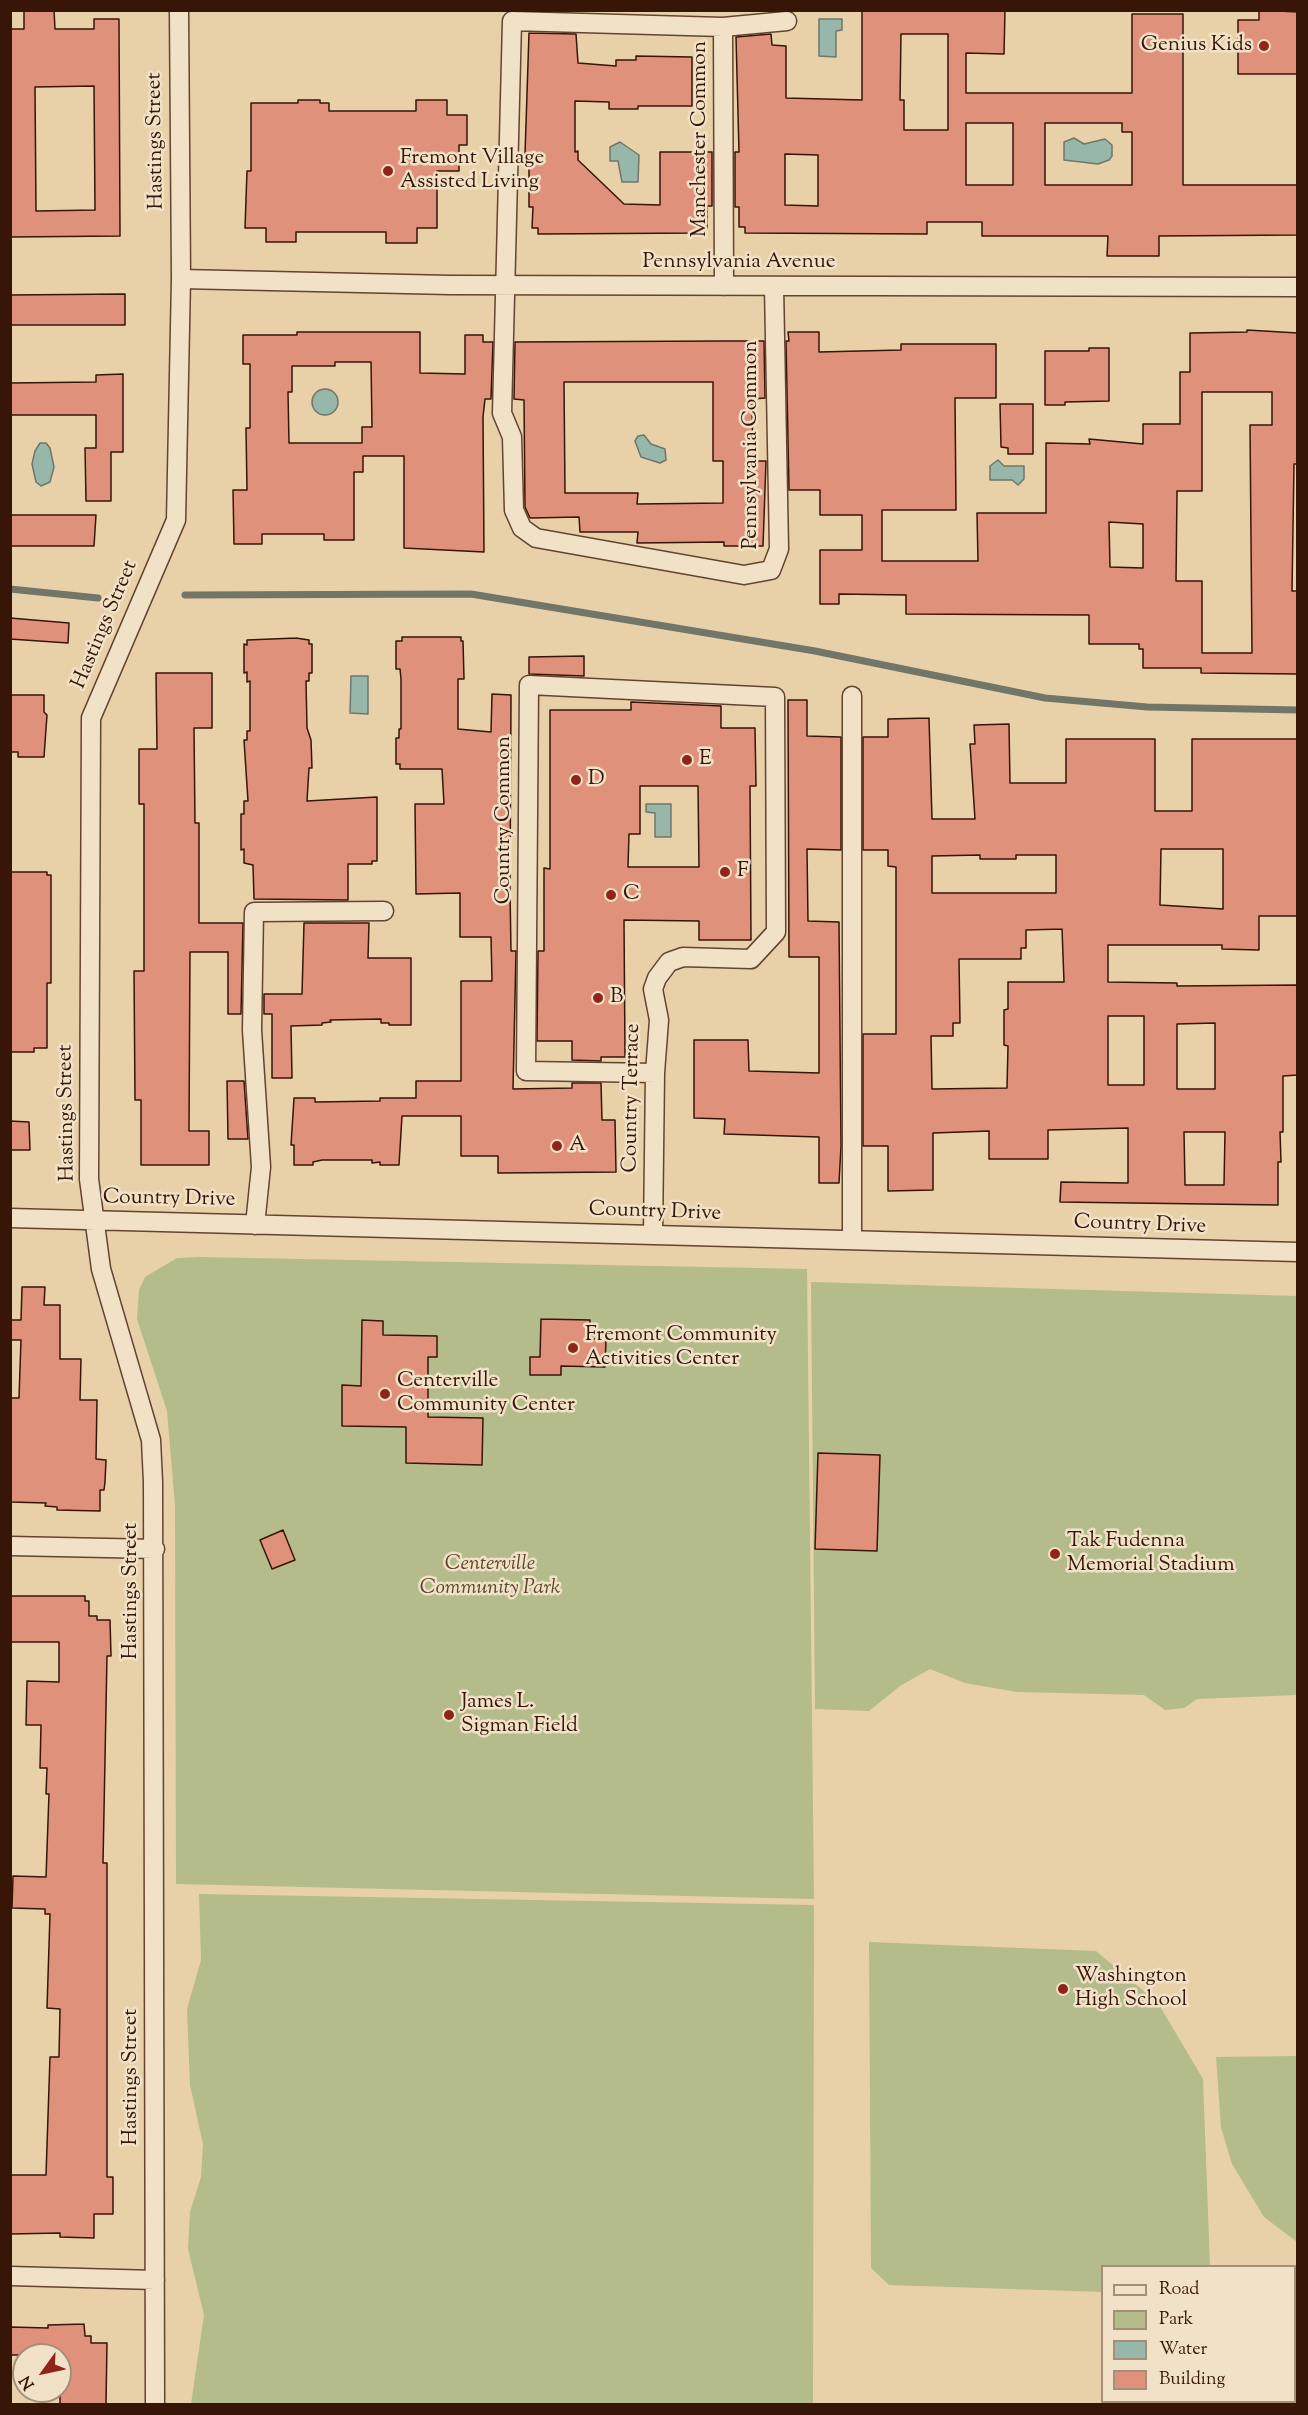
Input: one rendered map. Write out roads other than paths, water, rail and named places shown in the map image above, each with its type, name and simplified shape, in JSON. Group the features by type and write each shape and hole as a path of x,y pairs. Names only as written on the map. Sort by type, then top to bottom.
{"street":[{"name":"Hastings Street","path":"155,2404 155,1549 152,1440 101,1269 89,1179 91,718 176,520 181,279 179,10"},
{"name":"Manchester Common","path":"506,285 512,21 723,27 787,21"},
{"name":"Manchester Common","path":"723,27 724,286"},
{"name":"Pennsylvania Avenue","path":"181,279 226,282 506,285 1298,287"},
{"name":"Pennsylvania Common","path":"506,285 502,413 512,437 514,510 522,528 536,538 744,575 771,570 779,549 774,286"},
{"name":"Country Common","path":"655,1074 526,1071 529,685 775,697"},
{"path":"852,696 852,1240"},
{"name":"Country Terrace","path":"653,1235 655,1074 659,1020 653,989 657,978 669,962 683,957 751,958 776,933 775,697"},
{"path":"255,1224 261,1167 252,1030 254,912 384,911"},
{"name":"Country Drive","path":"10,1218 1298,1252"},
{"path":"10,1546 155,1549"},
{"path":"10,2276 155,2280"}],"water":[{"path":"819,19 842,19 842,30 836,31 836,57 819,56"},
{"path":"1074,138 1084,144 1105,139 1112,145 1112,156 1109,160 1098,164 1064,160 1064,142"},
{"path":"620,142 639,155 638,182 622,182 618,161 610,161 610,147"},
{"path":"325,389 334,393 338,402 334,411 325,415 316,411 312,402 316,393"},
{"path":"644,435 651,444 665,449 666,460 660,463 641,457 635,441 638,436"},
{"path":"40,443 46,443 50,448 54,467 50,482 41,486 36,482 32,464 35,451"},
{"path":"998,460 1004,466 1024,466 1024,479 1018,485 1012,480 990,480 990,466"},
{"path":"351,676 368,676 368,714 350,713"},
{"path":"646,804 671,804 671,837 655,837 655,813 646,812"}],"waterway":[{"path":"10,589 98,598"},
{"path":"185,595 471,594 815,651 1045,698 1147,707 1298,710"}],"place":[{"name":"Genius Kids","path":"1264,46"},
{"name":"Fremont Village Assisted Living","path":"388,171"},
{"name":"E","path":"687,760"},
{"name":"D","path":"576,780"},
{"name":"F","path":"725,872"},
{"name":"C","path":"611,895"},
{"name":"B","path":"598,998"},
{"name":"A","path":"557,1146"},
{"name":"Fremont Community Activities Center","path":"573,1348"},
{"name":"Centerville Community Center","path":"385,1394"},
{"name":"Tak Fudenna Memorial Stadium","path":"1055,1554"},
{"name":"James L. Sigman Field","path":"449,1715"},
{"name":"Washington High School","path":"1063,1989"}],"park label":[{"name":"Centerville Community Park","path":"490,1577"}]}
